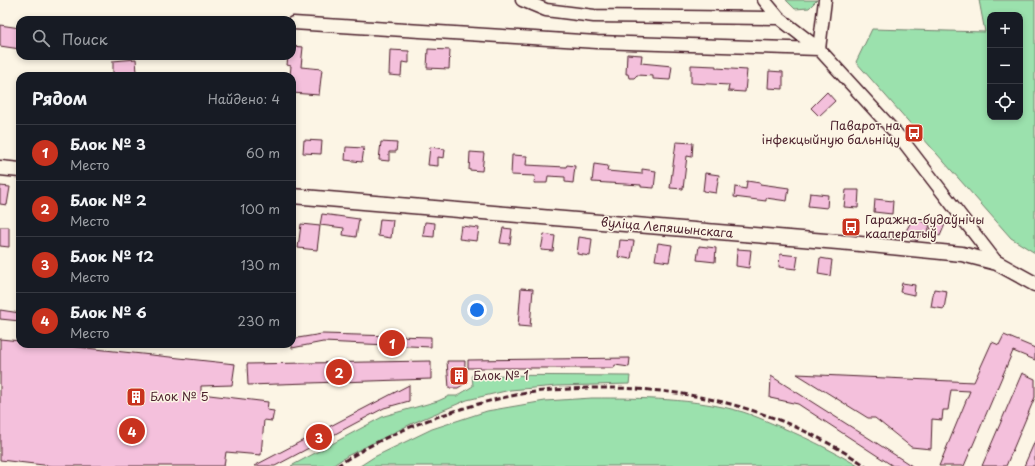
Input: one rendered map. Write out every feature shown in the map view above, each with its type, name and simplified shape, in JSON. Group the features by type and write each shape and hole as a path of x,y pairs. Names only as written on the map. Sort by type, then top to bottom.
{"street":[{"path":"522,0 546,10 594,16 779,18"},
{"path":"764,0 779,18 819,50 903,141 997,263"},
{"path":"819,50 825,0"},
{"path":"296,23 597,42 819,50"},
{"path":"0,168 16,170"},
{"name":"вуліца Лепяшынскага","path":"296,196 850,243 962,254 997,263 1035,284"}],"green space":[{"path":"786,0 817,0 809,8 795,9"},
{"path":"979,0 1035,0 1035,253 1011,238 856,62 872,29 985,32"},
{"path":"472,375 630,376 629,384 557,386 510,390 467,400 413,423 347,456 332,466 291,466 384,416 438,401 449,396 457,396 473,386"},
{"path":"592,398 687,401 724,407 743,412 804,437 858,466 360,466 374,457 432,429 487,411 545,401"}],"building":[{"path":"0,25 16,27 16,48 0,46"},
{"path":"296,46 303,47 301,67 322,69 319,95 296,93 296,72 290,72 291,66 287,65 288,60 296,60"},
{"path":"428,49 450,50 449,69 427,68"},
{"path":"390,50 409,51 409,63 402,62 401,76 389,75"},
{"path":"627,54 642,55 641,63 672,66 670,80 653,79 653,76 637,75 634,78 629,78 628,74 626,74"},
{"path":"136,60 137,72 113,72 113,61"},
{"path":"691,65 716,66 716,68 747,70 745,92 728,91 729,85 691,83"},
{"path":"769,71 783,72 783,89 768,88"},
{"path":"827,92 835,101 819,116 811,108"},
{"path":"304,140 322,141 321,154 303,153"},
{"path":"381,142 397,143 396,152 389,152 389,161 379,160"},
{"path":"676,142 693,143 692,157 687,156 683,189 670,188"},
{"path":"346,147 364,148 362,162 345,160"},
{"path":"430,147 445,149 444,158 438,157 438,166 428,165"},
{"path":"470,152 484,153 482,171 469,170"},
{"path":"512,155 527,156 526,165 575,166 573,183 565,182 565,177 548,176 547,183 534,183 535,176 511,175"},
{"path":"594,164 608,166 607,171 642,174 642,169 656,171 654,188 641,187 641,185 592,182"},
{"path":"705,173 719,175 716,193 703,191"},
{"path":"747,181 789,188 787,201 766,198 766,201 734,197 735,187 746,189"},
{"path":"0,186 10,187 7,205 0,204"},
{"path":"846,190 859,190 858,208 844,207"},
{"path":"810,193 828,195 827,208 808,206"},
{"path":"875,199 893,201 892,214 874,212"},
{"path":"322,214 359,219 356,237 343,235 344,228 320,225"},
{"path":"914,217 930,226 925,236 921,234 917,241 904,234"},
{"path":"936,217 946,222 940,236 929,232"},
{"path":"380,219 393,220 391,238 378,236"},
{"path":"425,222 435,223 434,237 423,236"},
{"path":"301,224 320,226 317,250 298,248"},
{"path":"461,226 479,228 477,241 459,239"},
{"path":"0,227 9,227 9,247 0,246"},
{"path":"503,228 512,229 510,244 500,243"},
{"path":"544,234 555,236 553,251 541,250"},
{"path":"579,237 592,239 590,256 577,254"},
{"path":"620,240 634,241 631,259 618,257"},
{"path":"658,243 672,245 669,262 655,260"},
{"path":"699,246 716,248 715,262 697,260"},
{"path":"737,249 751,250 749,268 736,266"},
{"path":"780,254 798,256 796,269 779,267"},
{"path":"820,258 832,260 830,276 818,274"},
{"path":"902,283 915,285 914,295 900,292"},
{"path":"521,288 533,289 530,327 518,326"},
{"path":"934,289 947,291 944,309 931,307"},
{"path":"0,310 16,312 16,321 0,319"},
{"path":"322,334 431,337 431,347 323,342 296,347 296,338"},
{"path":"1004,335 1035,348 1035,360 1013,351 964,466 939,466 970,391 951,390 948,410 943,410 942,420 932,419 931,449 911,447 875,418 868,418 797,374 974,382 992,342 999,345"},
{"path":"0,339 16,341 16,348 86,348 235,364 232,385 201,386 201,394 268,402 267,410 274,411 272,421 264,420 261,455 226,452 224,466 52,466 0,460"},
{"name":"Блок № 1","path":"630,358 629,367 615,365 614,368 468,368 468,360"},
{"path":"431,361 431,379 248,385 247,364"},
{"path":"447,361 465,361 464,384 458,388 449,388"},
{"path":"1022,373 1035,379 1035,397 1006,466 982,466"},
{"path":"771,376 912,466 893,466 798,404 770,398"},
{"path":"409,385 409,401 384,408 275,466 254,466"},
{"path":"1035,441 1035,466 1024,466"}],"railway":[{"path":"337,466 380,441 442,415 525,393 591,388 628,388 664,391 735,405 769,416 802,430 834,446 866,466"}],"place":[{"name":"Паварот на інфекцыйную бальніцу","path":"914,133"},
{"name":"Гаражна-будаўнічы кааператыў","path":"851,227"},
{"name":"Блок № 3","path":"392,343"},
{"name":"Блок № 2","path":"339,372"},
{"name":"Блок № 1","path":"459,376"},
{"name":"Блок № 5","path":"136,397"},
{"name":"Блок № 6","path":"132,431"},
{"name":"Блок № 12","path":"319,437"}]}
